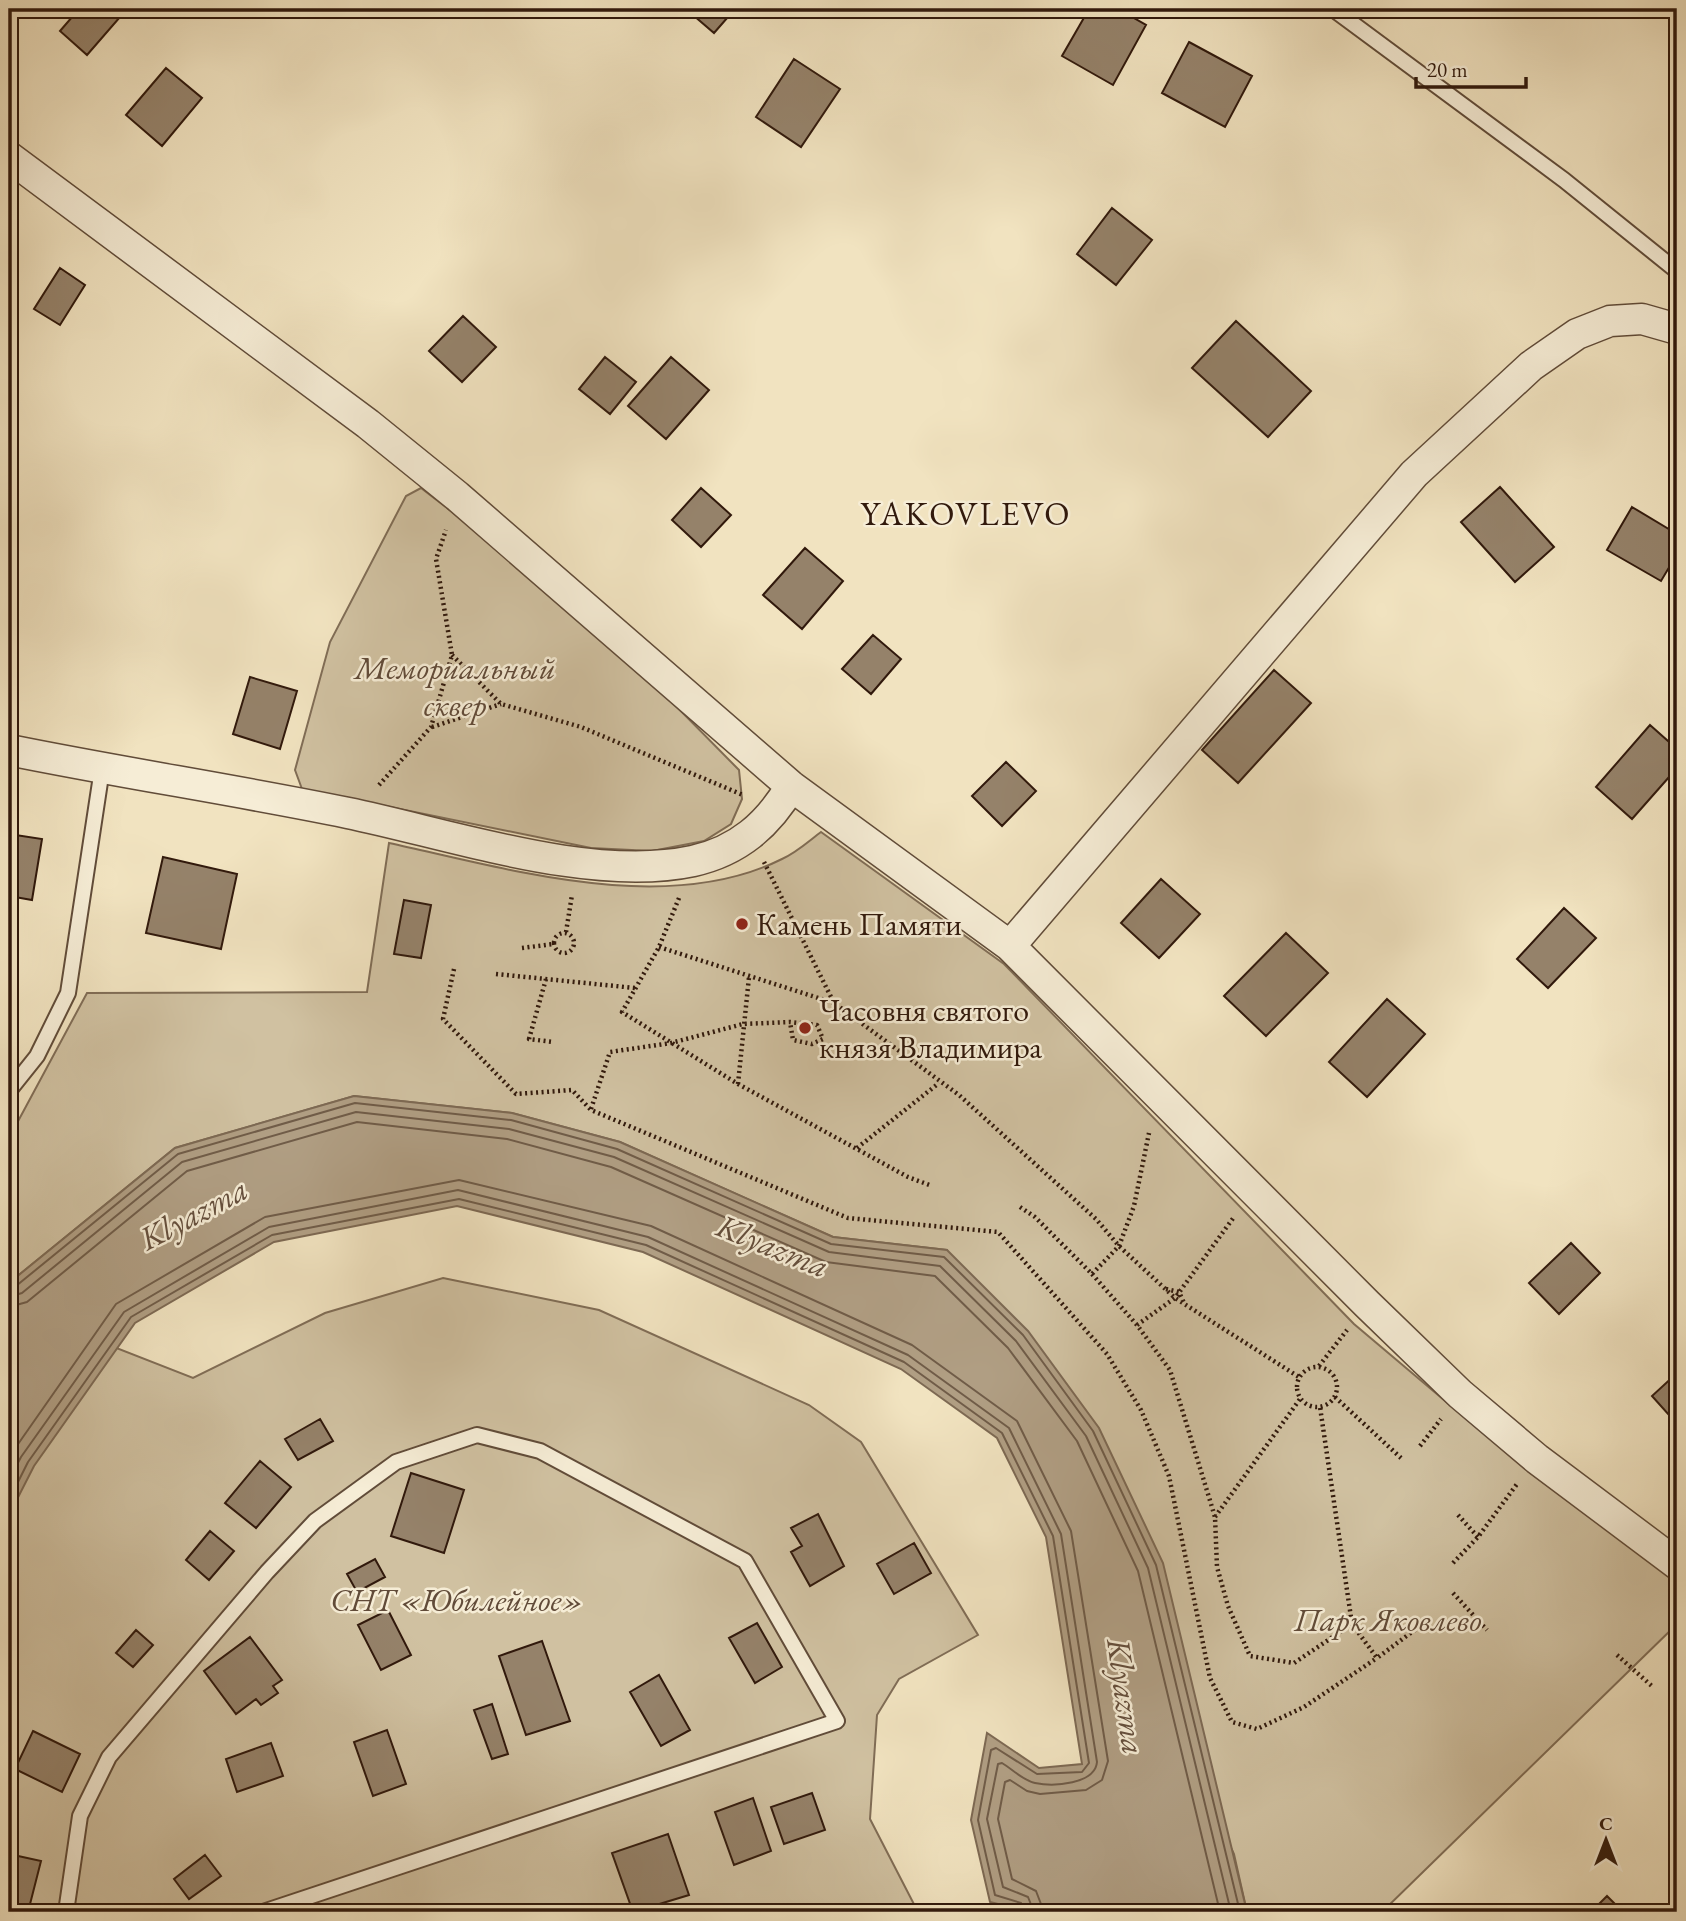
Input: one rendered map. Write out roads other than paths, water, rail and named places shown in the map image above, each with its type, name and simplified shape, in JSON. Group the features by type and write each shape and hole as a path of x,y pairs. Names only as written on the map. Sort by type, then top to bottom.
{"street":[{"path":"9,157 368,424 457,496 784,798 1010,946 1460,1394 1537,1459 1677,1564"},
{"path":"1010,946 1424,464 1531,366 1577,334 1610,321 1642,319 1677,328"},
{"path":"9,750 350,813 576,862 632,868 694,861 751,836 784,798"}],"lane":[{"path":"1333,9 1564,180 1677,271"},
{"path":"9,1091 37,1056 68,993 102,769"},
{"path":"66,1912 80,1816 109,1757 267,1572 315,1521 396,1462 477,1435 540,1451 745,1561 837,1721 263,1912"}],"water":[{"name":"Klyazma","path":"354,1096 512,1113 620,1142 833,1237 947,1250 1028,1331 1099,1428 1163,1563 1247,1912 1030,1912 990,1902 971,1820 987,1733 1039,1768 1082,1764 1046,1537 997,1438 901,1369 643,1252 457,1206 274,1242 135,1323 34,1466 9,1515 9,1283 175,1148"}],"place":[{"name":"Камень Памяти","path":"742,924"},
{"name":"Часовня святого князя Владимира","path":"805,1028"}],"district":[{"name":"YAKOVLEVO","path":"966,513"}],"park label":[{"name":"Мемориальный сквер","path":"455,686"},
{"name":"СНТ «Юбилейное»","path":"457,1600"},
{"name":"Парк Яковлево","path":"1388,1620"}]}
